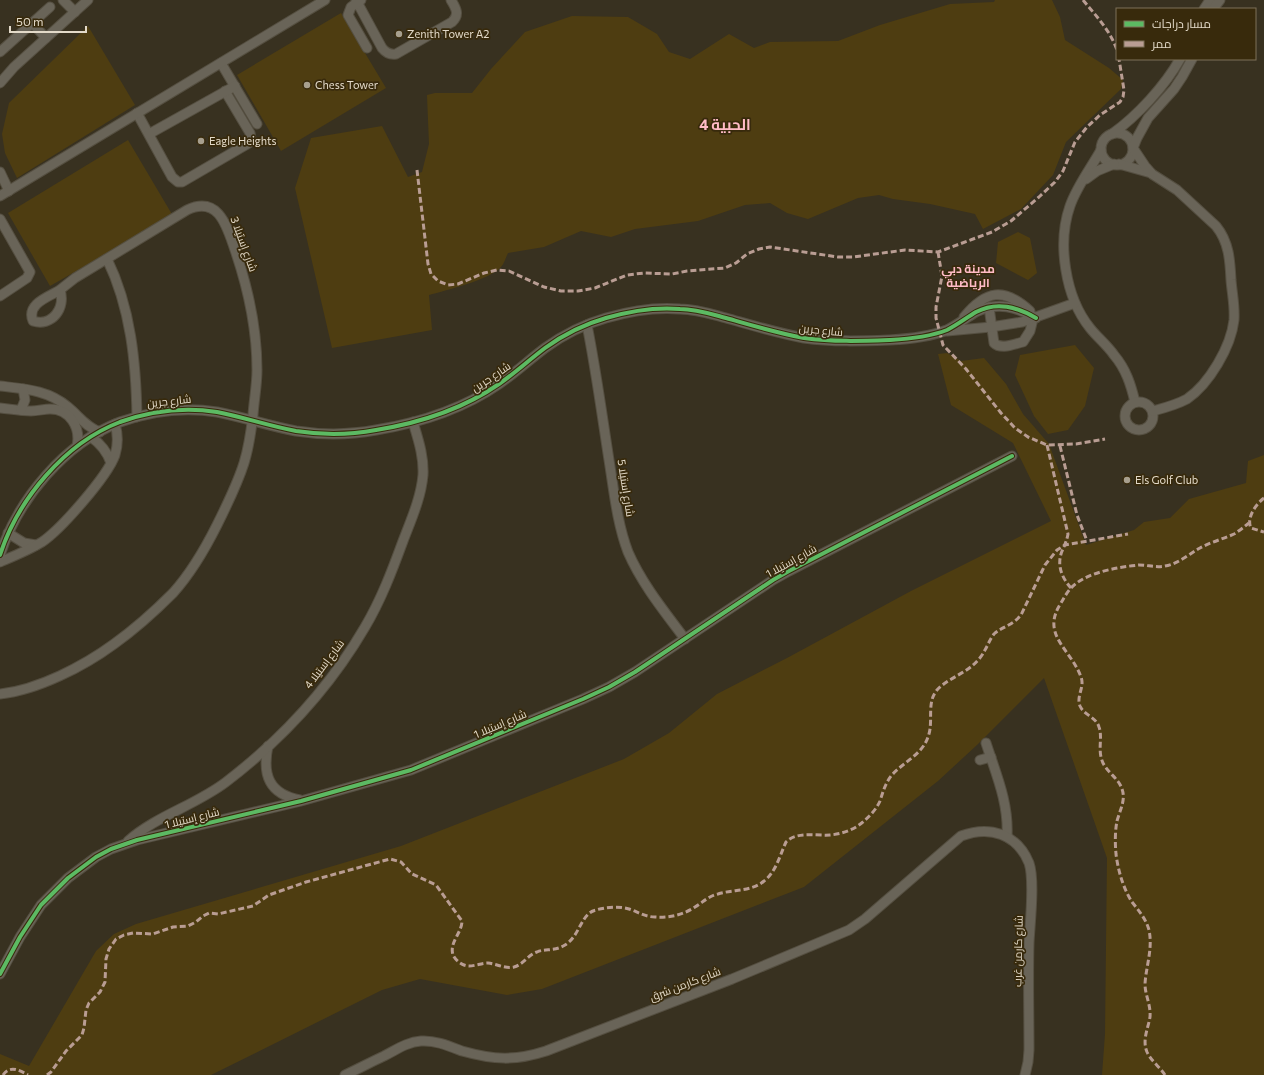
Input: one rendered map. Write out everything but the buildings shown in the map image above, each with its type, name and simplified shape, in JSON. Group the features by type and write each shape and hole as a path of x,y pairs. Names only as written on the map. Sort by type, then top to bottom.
{"street":[{"path":"64,0 75,12"},
{"path":"0,83 14,67 88,0"},
{"path":"0,196 325,0"},
{"path":"367,48 349,18 349,9 358,1 382,48 392,54 396,54 455,20 457,9 451,0"},
{"path":"1214,8 1220,0"},
{"path":"0,52 50,7"},
{"path":"32,23 46,38"},
{"path":"1135,402 1128,377 1122,366 1115,355 1088,326 1075,303 1064,255 1064,232 1070,206 1076,192 1102,150 1104,140 1130,121 1166,81 1179,60"},
{"path":"1082,183 1097,171 1124,163 1131,157 1133,148 1148,118 1178,83 1191,60"},
{"path":"221,63 257,124"},
{"path":"149,134 234,86"},
{"path":"137,113 172,177 178,182 186,181 249,144 250,133 225,91"},
{"path":"1112,134 1122,133 1130,139 1138,157 1152,174 1176,190 1221,232 1227,245 1234,312 1234,321 1229,341 1214,369 1196,392 1175,405 1153,411"},
{"path":"1102,150 1105,159 1152,174"},
{"path":"0,172 9,191"},
{"name":"شارع إستيلا 3","path":"0,694 18,691 34,686 87,662 125,636 172,593 200,557 228,504 244,462 250,440 257,372 256,342 244,282 237,256 228,232 217,212 206,206 199,205 193,207 75,278 60,290"},
{"path":"0,296 28,278 30,272 1,224"},
{"path":"107,260 121,295 129,325 135,369 137,417"},
{"path":"959,323 969,310 987,297 999,294 1006,295 1017,300 1034,318 1030,332 1023,342 1001,346 994,344 989,308"},
{"name":"شارع جرين","path":"0,555 8,533 24,505 42,482 77,446 90,437 115,424 137,417 168,411 199,410 218,412 293,430 332,434 364,432 413,422 453,409 473,399 499,384 548,346 587,325 622,313 682,308 804,338 835,341 904,339 927,336 944,331 1009,325 1034,318 1075,303"},
{"name":"شارع جرين","path":"944,331 977,312 996,306 1019,309 1034,318"},
{"name":"شارع إستيلا 5","path":"587,325 615,502 623,536 644,583 684,639"},
{"path":"0,386 23,388 52,396 69,408 88,427 100,432"},
{"path":"21,410 25,400 23,388"},
{"path":"1135,402 1145,403 1153,411 1154,417 1152,422 1149,427 1144,430 1138,431 1132,429 1125,421 1124,415 1126,410 1135,402"},
{"path":"0,408 34,411 49,409 63,412 75,424 78,432 77,446"},
{"name":"شارع إستيلا 4","path":"125,843 143,829 212,792 227,781 268,746 301,713 348,653 364,628 390,578 418,502 421,488 423,460 421,447 413,422"},
{"path":"0,562 46,539 66,519 102,476 111,462 117,444 115,424"},
{"path":"90,437 101,445 109,456 111,462"},
{"name":"شارع إستيلا 1","path":"0,974 30,921 54,891 68,878 96,857 125,843 301,801 411,770 609,687 665,654 684,639 773,580 1012,456"},
{"path":"8,533 24,543 36,545"},
{"path":"986,743 1005,803 1007,837"},
{"path":"268,746 265,764 269,781 281,794 288,798 301,801"},
{"path":"980,760 990,757"},
{"name":"شارع كارمن شرق","path":"345,1075 403,1046 422,1041 441,1044 478,1056 496,1059 513,1059 546,1051 732,979 844,933 865,919 961,836 984,830 996,832 1007,837"},
{"name":"شارع كارمن غرب","path":"1007,837 1016,844 1024,854 1030,865 1032,877 1029,943 1030,1050 1025,1075"}],"shaded area":[{"path":"995,0 1052,0 1060,17 1065,40 1109,68 1123,80 1121,89 1066,142 1053,175 1021,209 983,229 975,214 930,204 893,199 879,195 858,198 808,219 787,213 770,203 745,205 698,221 635,229 611,237 581,231 544,247 508,253 501,267 495,272 467,284 429,295 432,330 332,348 295,188 311,138 382,126 408,177 422,172 429,144 427,95 435,93 472,93 491,69 525,32 572,16 628,17 657,34 669,52 690,59 729,34 754,48 770,42 838,41 880,25 950,4 994,2"},
{"path":"341,13 386,88 281,151 237,75"},
{"path":"88,26 135,105 17,178 5,153 2,134 9,103"},
{"path":"128,140 173,216 50,286 8,213"},
{"path":"1018,232 1030,238 1037,273 1028,280 996,263 998,242"},
{"path":"1075,345 1094,368 1085,406 1068,430 1048,434 1034,416 1015,375 1020,355"},
{"path":"947,353 961,361 984,358 1006,384 1023,414 1049,444 1086,545 1134,530 1144,522 1170,518 1189,499 1246,483 1248,461 1264,455 1264,1075 1102,1075 1105,1034 1107,858 1044,678 977,745 938,781 804,887 542,989 507,995 420,979 382,990 211,1075 0,1075 0,1054 29,1066 96,951 114,934 136,924 401,846 624,759 669,733 717,694 911,591 1051,521 1013,443 951,405 938,354"}],"marked path":[{"path":"1083,0 1107,30 1116,48"},
{"path":"417,170 428,264 431,274 438,281 448,285 458,284 484,273 497,270 509,271 544,287 561,291 578,291 595,288 627,275 644,273 672,274 687,271 725,268 736,263 747,254 759,249 770,247 838,257 853,257 905,250 938,252 992,232 1011,221 1055,182 1063,171 1075,142 1087,127 1100,115 1120,102 1123,97 1124,90 1119,60"},
{"path":"938,252 942,276 936,307 936,318 943,345 966,369 1001,413 1015,428 1028,437 1047,445 1076,444 1105,439"},
{"path":"1047,445 1068,534 1061,554 1060,565 1062,575 1071,588"},
{"path":"1060,446 1077,515 1087,541"},
{"path":"1264,498 1258,504 1250,520 1251,528 1264,532"},
{"path":"1165,1075 1147,1052 1145,1043 1150,1017 1150,1008 1145,984 1150,951 1149,930 1140,912 1126,891 1121,879 1117,860 1115,846 1116,829 1123,801 1123,793 1121,785 1108,770 1101,758 1099,727 1080,706 1079,699 1082,684 1081,677 1055,633 1055,614 1071,588 1077,582 1085,578 1103,571 1122,567 1139,565 1162,567 1170,565 1204,546 1234,534 1249,523"},
{"path":"47,1075 51,1072 66,1051 82,1035 86,1010 89,1003 100,992 105,982 106,959 109,949 116,939 133,933 153,934 173,927 188,926 209,913 218,914 253,906 269,895 306,882 390,859 401,862 412,874 436,885 462,921 452,950 456,959 460,963 467,966 488,963 504,967 514,967 521,964 537,952 561,947 570,941 587,915 596,910 621,907 651,917 671,916 690,910 715,895 724,892 748,889 759,885 772,873 786,842 790,839 801,835 840,834 858,826 872,814 879,804 891,776 917,754 925,743 930,731 932,701 937,690 974,664 979,659 994,634 1021,615 1045,565 1057,550 1065,545 1128,534"},
{"path":"3,1075 12,1069 28,1075"}],"cycle path":[{"path":"0,555 8,534 19,514 31,494 46,475 81,444 100,431 120,422 144,415 180,410 217,412 276,427 326,434 366,432 392,427 440,414 471,401 499,384 552,343 582,327 598,320 643,310 692,310 709,313 794,336 847,341 897,340 933,334 947,330 976,312 999,306 1014,308 1036,318"},
{"path":"0,974 20,937 41,905 68,878 96,857 111,849 137,840 301,801 411,770 583,699 609,687 635,672 773,580 1012,456"}],"place":[{"name":"Zenith Tower A2","path":"399,34"},
{"name":"Chess Tower","path":"307,85"},
{"name":"Eagle Heights","path":"201,141"},
{"name":"Els Golf Club","path":"1127,480"}],"district":[{"name":"الحبية 4","path":"725,125"},
{"name":"مدينة دبي الرياضية","path":"968,276"}]}
